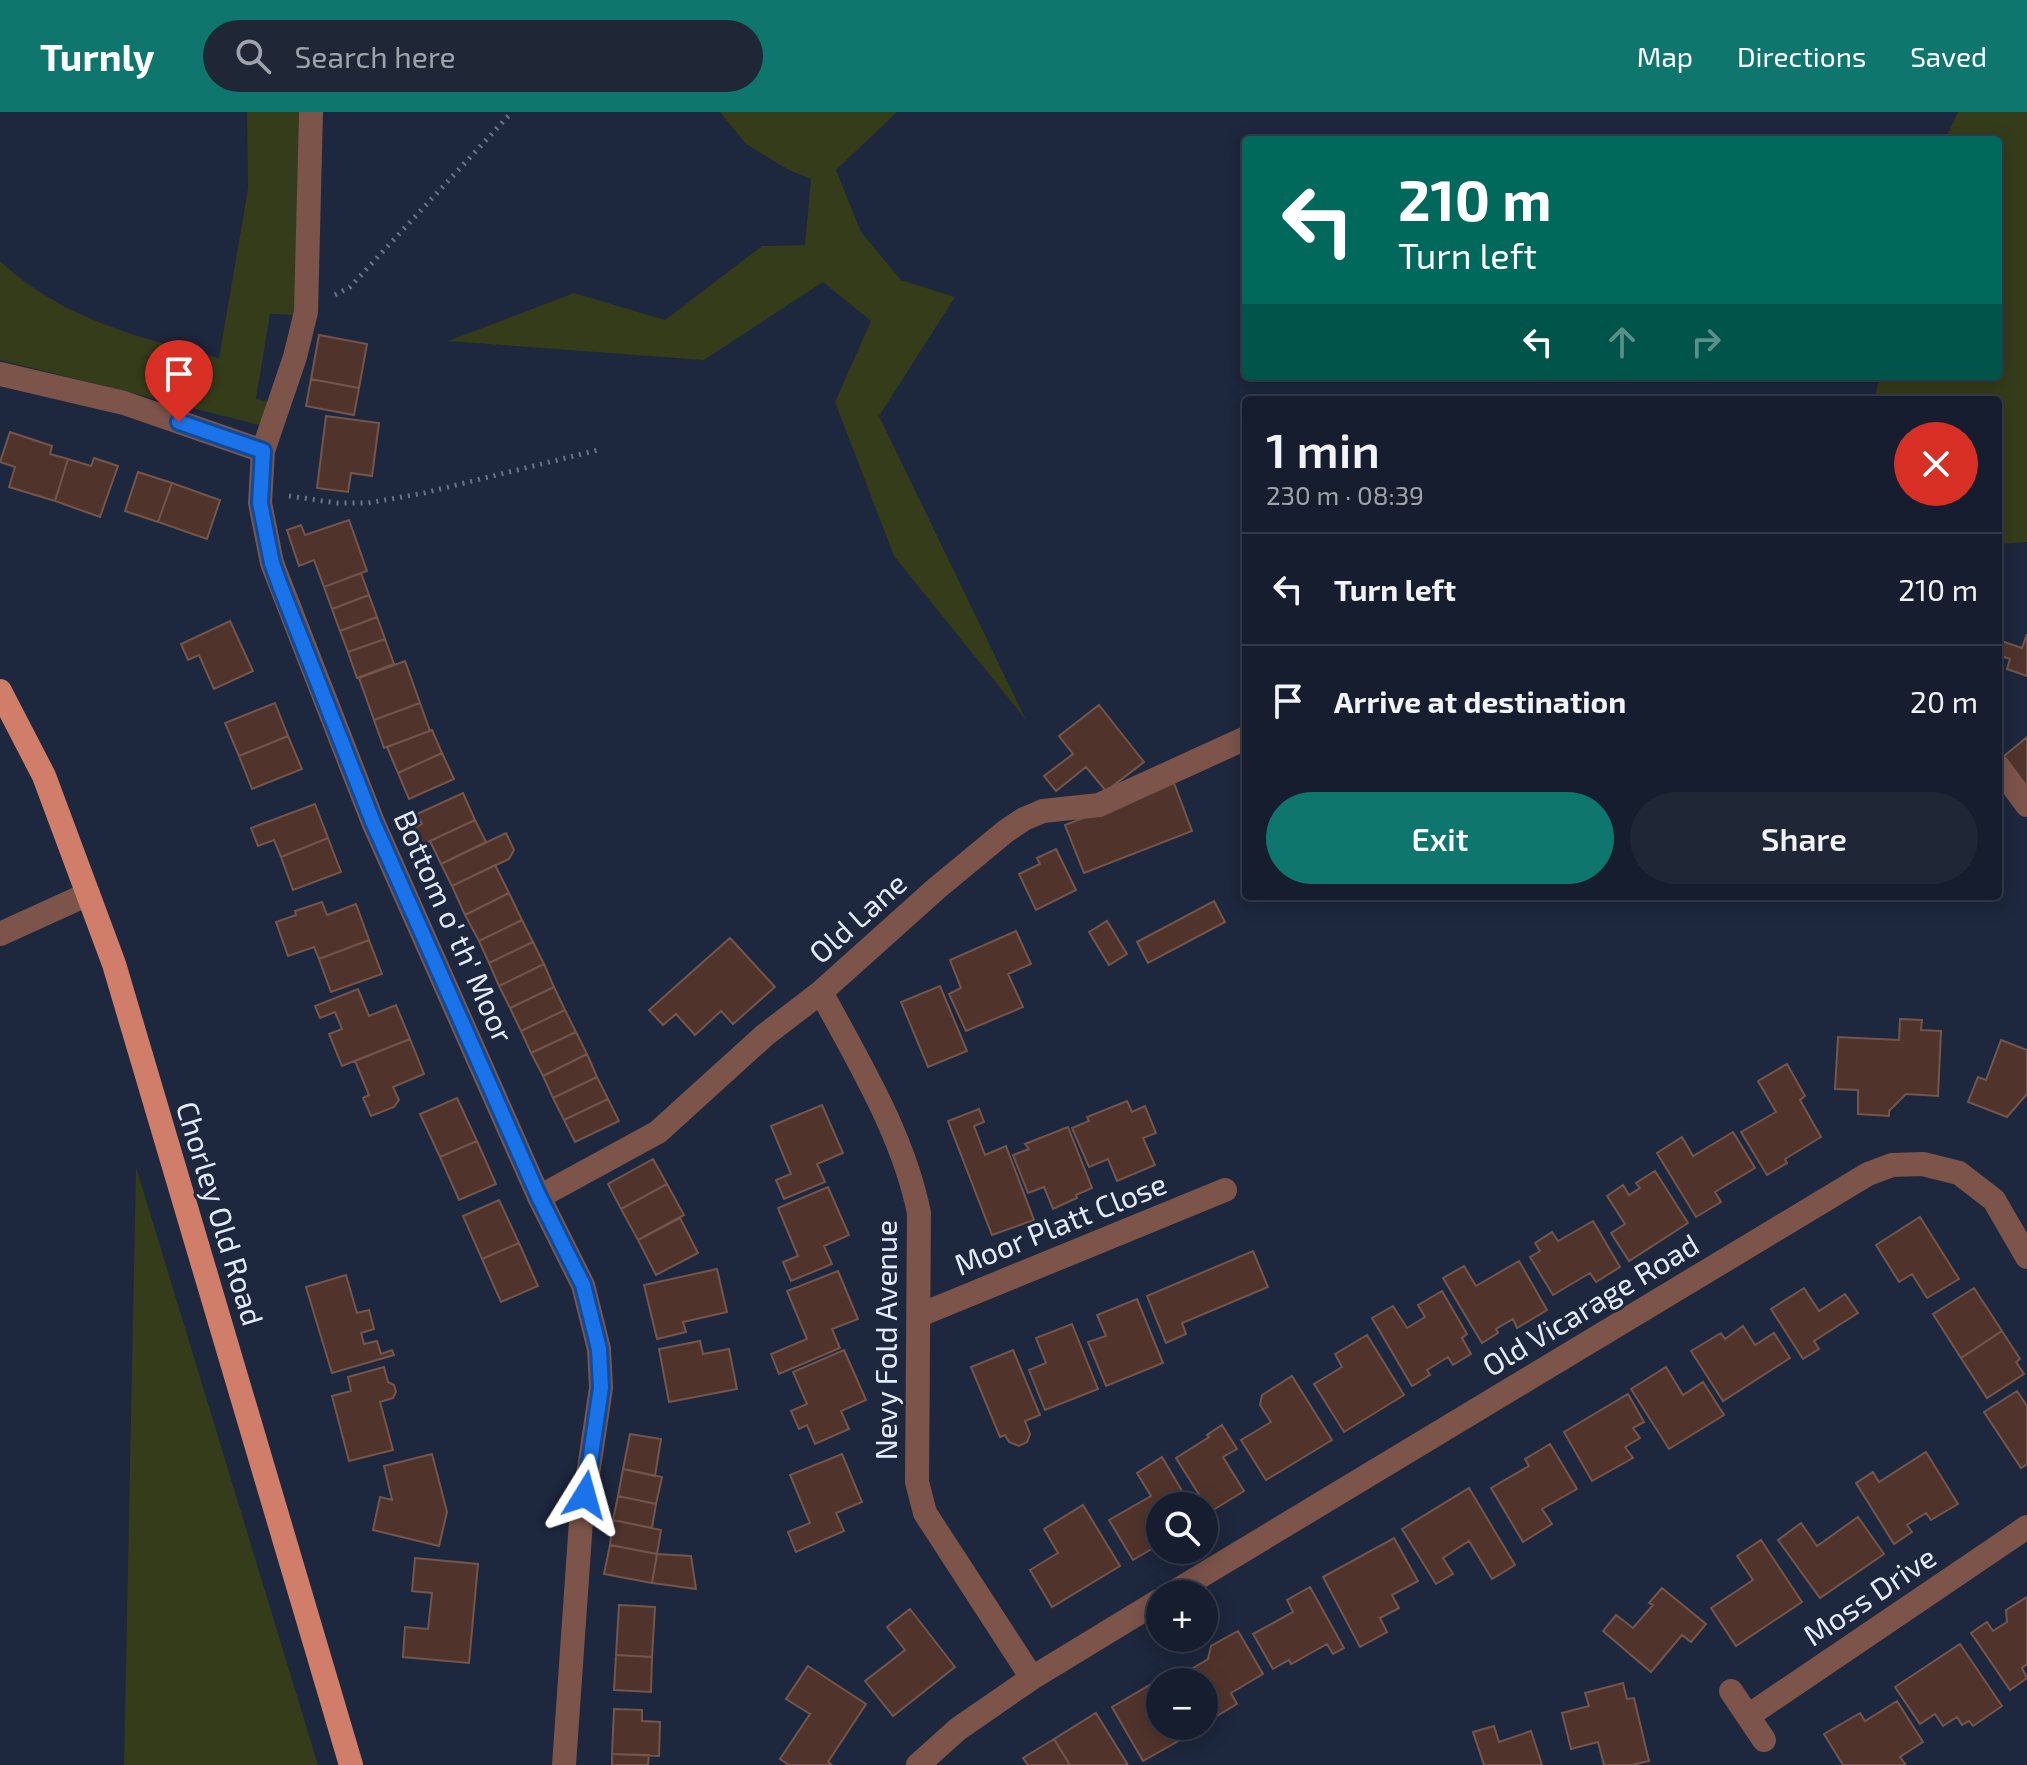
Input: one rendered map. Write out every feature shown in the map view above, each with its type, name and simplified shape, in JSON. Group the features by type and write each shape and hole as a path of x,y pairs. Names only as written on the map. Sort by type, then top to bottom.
{"main road":[{"name":"Chorley Old Road","path":"0,691 44,776 114,964 351,1765"}],"street":[{"name":"Bottom o' th' Moor","path":"311,112 306,312 295,357 263,451 260,503 272,563 356,778 539,1197 583,1285 599,1349 601,1388 581,1521 564,1765"},
{"path":"0,374 124,403 263,451"},
{"name":"Old Lane","path":"539,1197 658,1132 765,1035 821,992 937,888 1024,819 1043,811 1099,805 1242,740"},
{"path":"2002,771 2027,805"},
{"path":"0,934 88,894"},
{"name":"Nevy Fold Avenue","path":"821,992 883,1110 912,1178 919,1213 917,1482 925,1513 1032,1678"},
{"name":"Old Vicarage Road","path":"1194,1580 1868,1174 1892,1165 1923,1164 1959,1173 1994,1200 2027,1257"},
{"name":"Moor Platt Close","path":"920,1315 1225,1190"},
{"name":"Moss Drive","path":"1748,1716 2027,1527"},
{"path":"918,1765 958,1729 1032,1678 1146,1609"},
{"path":"1731,1691 1764,1740"}],"path":[{"path":"306,312 350,287 512,112"},
{"path":"260,493 337,503 368,503 424,493 598,450"}],"green space":[{"path":"247,112 299,112 295,315 270,314 256,399 269,402 260,425 0,360 0,261 23,281 75,312 132,334 219,358 248,189"},
{"path":"720,112 897,112 836,170 861,232 901,280 955,297 879,416 1026,720 894,556 835,402 871,321 823,282 704,360 448,341 574,293 665,320 762,246 805,245 811,179 789,170 746,144"},
{"path":"1958,112 2027,112 2027,542 2002,544 2002,396 1875,396 1879,380 2002,380 2002,136 1947,136"},
{"path":"136,1167 318,1765 124,1765"}],"building":[{"path":"319,335 367,344 359,388 311,379"},
{"path":"311,379 359,388 354,415 306,406"},
{"path":"326,416 379,423 372,476 351,473 348,492 317,488"},
{"path":"10,432 52,446 50,454 68,459 55,501 9,487 15,467 0,462"},
{"path":"94,458 118,466 100,517 55,501 68,459 91,466"},
{"path":"138,472 172,483 158,522 125,511"},
{"path":"172,483 220,500 207,539 158,522"},
{"path":"349,520 367,571 324,587 314,560 299,566 287,530 301,525 305,535"},
{"path":"361,573 369,595 332,609 324,587"},
{"path":"369,595 377,617 340,631 332,609"},
{"path":"377,617 385,639 348,652 340,631"},
{"path":"230,621 253,671 214,689 199,655 188,660 181,644"},
{"path":"2027,634 2027,676 2007,669 2010,659 2002,656 2002,641 2022,648"},
{"path":"385,639 394,664 357,678 348,652"},
{"path":"405,661 420,703 374,720 359,678"},
{"path":"275,703 288,736 239,756 225,723"},
{"path":"420,703 430,731 384,748 374,720"},
{"path":"1099,705 1144,762 1106,791 1086,767 1056,791 1044,776 1073,754 1059,736"},
{"path":"432,730 442,753 398,773 387,747"},
{"path":"288,736 302,769 252,789 239,756"},
{"path":"2027,737 2027,786 2003,757"},
{"path":"442,753 454,779 409,799 398,773"},
{"path":"1174,783 1192,831 1084,873 1065,825"},
{"path":"463,793 475,820 411,850 403,833 422,824 417,814"},
{"path":"315,804 328,838 281,857 274,840 258,846 251,828"},
{"path":"475,820 486,842 441,864 430,841"},
{"path":"506,833 514,850 509,859 452,886 441,864"},
{"path":"328,838 341,872 293,890 281,857"},
{"path":"1056,849 1076,890 1036,910 1019,874 1040,864 1037,858"},
{"path":"495,865 509,893 465,915 452,886"},
{"path":"509,893 522,920 479,941 465,915"},
{"path":"1214,901 1225,922 1148,963 1137,942"},
{"path":"322,902 327,915 356,904 369,940 319,959 314,947 288,956 276,922 296,915 295,911"},
{"path":"522,920 533,942 489,963 479,941"},
{"path":"1107,921 1127,954 1109,965 1089,932"},
{"path":"1016,931 1031,964 1008,974 1023,1007 966,1031 949,994 961,988 950,960"},
{"path":"730,938 775,987 733,1024 721,1011 695,1035 676,1014 663,1025 649,1010"},
{"path":"369,940 382,974 331,992 319,959"},
{"path":"533,942 544,964 499,986 489,963"},
{"path":"544,964 554,987 510,1008 499,986"},
{"path":"940,986 967,1051 928,1067 901,1002"},
{"path":"554,987 565,1010 521,1031 510,1008"},
{"path":"358,989 369,1016 396,1005 410,1039 342,1066 329,1034 342,1029 335,1012 320,1018 315,1006"},
{"path":"565,1010 576,1032 531,1053 521,1031"},
{"path":"1900,1019 1922,1020 1921,1030 1941,1031 1938,1096 1906,1094 1889,1111 1889,1116 1858,1114 1858,1090 1835,1089 1838,1037 1899,1040"},
{"path":"576,1032 587,1054 543,1076 531,1053"},
{"path":"410,1039 424,1074 393,1087 399,1100 394,1107 371,1116 363,1098 369,1095 355,1061"},
{"path":"2001,1040 2027,1050 2027,1094 2007,1117 1968,1102 1978,1077 1986,1080"},
{"path":"587,1054 597,1077 553,1098 543,1076"},
{"path":"1787,1064 1805,1096 1800,1100 1821,1137 1785,1159 1787,1163 1767,1175 1741,1132 1776,1112 1758,1081"},
{"path":"597,1077 608,1099 564,1120 553,1098"},
{"path":"457,1098 477,1141 440,1157 420,1114"},
{"path":"608,1099 619,1121 575,1142 564,1120"},
{"path":"1127,1101 1132,1112 1145,1106 1156,1133 1143,1138 1155,1165 1117,1181 1108,1159 1089,1167 1072,1128 1089,1121 1087,1117"},
{"path":"822,1105 843,1153 817,1164 825,1182 784,1199 776,1180 791,1174 771,1126"},
{"path":"979,1109 984,1122 974,1126 985,1155 1006,1146 1034,1220 992,1235 948,1121"},
{"path":"1068,1127 1092,1188 1053,1209 1044,1187 1028,1193 1013,1155 1029,1149 1025,1144"},
{"path":"1733,1132 1755,1168 1715,1192 1721,1202 1696,1217 1657,1153 1682,1137 1693,1156"},
{"path":"477,1141 496,1184 459,1200 440,1157"},
{"path":"653,1159 667,1184 621,1209 608,1184"},
{"path":"1655,1171 1688,1223 1629,1261 1611,1233 1625,1224 1607,1196 1623,1185 1629,1195 1640,1188 1636,1183"},
{"path":"667,1184 684,1215 638,1240 621,1209"},
{"path":"828,1187 849,1235 824,1246 832,1264 791,1281 783,1262 798,1256 778,1208"},
{"path":"499,1200 519,1243 482,1259 463,1216"},
{"path":"1920,1217 1959,1279 1927,1298 1912,1274 1899,1282 1876,1245"},
{"path":"680,1218 698,1253 656,1275 638,1240"},
{"path":"1593,1221 1620,1267 1596,1282 1590,1273 1553,1295 1530,1257 1540,1251 1535,1243 1552,1232 1558,1241"},
{"path":"519,1243 538,1286 501,1302 482,1259"},
{"path":"1253,1251 1268,1287 1182,1323 1186,1334 1166,1343 1147,1296"},
{"path":"1519,1261 1547,1310 1517,1328 1513,1319 1496,1329 1498,1333 1482,1343 1443,1278 1464,1266 1476,1286"},
{"path":"717,1269 727,1312 683,1322 686,1332 657,1339 644,1285"},
{"path":"838,1271 858,1319 832,1329 840,1348 779,1374 771,1354 807,1339 787,1291"},
{"path":"346,1275 357,1313 369,1310 374,1329 361,1333 364,1344 377,1341 381,1354 392,1350 394,1355 332,1373 306,1287"},
{"path":"1804,1288 1819,1311 1845,1294 1858,1313 1814,1341 1819,1349 1803,1359 1771,1309"},
{"path":"1974,1288 2002,1331 1961,1358 1933,1314"},
{"path":"1442,1291 1467,1334 1462,1338 1471,1354 1453,1365 1448,1357 1427,1370 1430,1375 1412,1386 1372,1318 1393,1306 1407,1328 1425,1317 1418,1305"},
{"path":"1137,1299 1163,1363 1106,1386 1088,1342 1106,1336 1097,1315"},
{"path":"1072,1324 1098,1389 1045,1410 1029,1370 1046,1363 1036,1338"},
{"path":"1743,1326 1755,1345 1774,1333 1790,1358 1723,1401 1691,1351 1721,1333 1725,1339"},
{"path":"2002,1331 2020,1359 2016,1362 2024,1374 1987,1398 1961,1358"},
{"path":"1367,1335 1404,1395 1344,1432 1314,1384 1342,1367 1335,1354"},
{"path":"700,1341 703,1354 729,1349 737,1389 669,1402 659,1349"},
{"path":"844,1350 866,1400 841,1411 849,1429 815,1444 807,1425 799,1429 791,1411 807,1404 793,1372"},
{"path":"1013,1350 1040,1415 1025,1421 1030,1434 1027,1442 1019,1446 1009,1442 1005,1435 1000,1437 971,1367"},
{"path":"384,1367 388,1382 394,1385 396,1392 393,1398 380,1402 393,1450 349,1461 332,1396 351,1391 348,1377"},
{"path":"1666,1367 1683,1395 1703,1382 1724,1415 1669,1449 1631,1389"},
{"path":"1292,1376 1332,1440 1266,1480 1241,1440 1271,1422 1260,1405 1262,1395"},
{"path":"2017,1391 2027,1406 2027,1464 2021,1468 1984,1412"},
{"path":"1628,1394 1644,1422 1633,1428 1640,1438 1625,1447 1633,1458 1592,1481 1564,1432"},
{"path":"1222,1425 1237,1449 1223,1457 1244,1491 1218,1507 1218,1492 1197,1492 1176,1458 1209,1437 1207,1435"},
{"path":"630,1434 661,1439 655,1476 623,1469"},
{"path":"1550,1444 1577,1489 1542,1509 1552,1524 1523,1542 1491,1488 1529,1466 1525,1459"},
{"path":"1926,1452 1958,1504 1931,1520 1926,1513 1907,1525 1912,1532 1894,1544 1856,1483 1873,1472 1879,1482"},
{"path":"432,1454 447,1512 439,1546 373,1530 380,1497 392,1500 384,1466"},
{"path":"842,1454 862,1502 836,1513 844,1531 796,1552 788,1532 810,1523 790,1475"},
{"path":"1162,1457 1183,1492 1149,1492 1137,1473"},
{"path":"623,1469 662,1477 656,1504 618,1496"},
{"path":"1469,1488 1515,1565 1492,1579 1469,1541 1443,1558 1453,1574 1436,1584 1402,1529"},
{"path":"618,1496 656,1504 652,1528 613,1520"},
{"path":"1146,1499 1146,1552 1133,1560 1109,1520"},
{"path":"1083,1505 1120,1566 1052,1607 1030,1570 1058,1553 1044,1529"},
{"path":"1858,1517 1884,1554 1820,1598 1778,1540 1801,1523 1817,1546"},
{"path":"613,1520 661,1530 657,1554 610,1545"},
{"path":"1394,1538 1418,1581 1392,1595 1399,1608 1380,1618 1387,1632 1360,1647 1323,1577"},
{"path":"1761,1540 1802,1602 1736,1646 1711,1608 1753,1580 1737,1556"},
{"path":"610,1545 657,1554 652,1583 604,1574"},
{"path":"657,1554 691,1556 696,1589 652,1583"},
{"path":"415,1558 478,1564 469,1663 403,1657 405,1627 428,1629 432,1593 412,1591"},
{"path":"1310,1587 1344,1648 1333,1654 1327,1644 1291,1664 1289,1660 1273,1669 1253,1634 1293,1612 1287,1600"},
{"path":"1662,1588 1706,1624 1691,1642 1682,1635 1651,1672 1603,1631 1616,1615 1633,1628 1653,1605 1649,1603"},
{"path":"2027,1597 2027,1664 2022,1668 2027,1678 2010,1690 1971,1633 1987,1622 1993,1631 2007,1622 2006,1610"},
{"path":"619,1605 655,1607 652,1657 616,1655"},
{"path":"910,1609 955,1667 893,1716 865,1681 905,1650 887,1627"},
{"path":"1238,1631 1263,1674 1231,1693 1237,1704 1218,1715 1218,1668 1193,1668 1208,1659 1210,1652 1218,1652 1218,1642"},
{"path":"1960,1644 2002,1706 1973,1726 1969,1721 1962,1725 1957,1717 1943,1726 1935,1714 1920,1724 1895,1687"},
{"path":"616,1655 652,1657 651,1692 614,1690"},
{"path":"808,1666 866,1704 828,1762 832,1765 789,1765 780,1759 810,1714 786,1699"},
{"path":"1623,1683 1627,1699 1634,1698 1649,1761 1632,1765 1604,1765 1598,1742 1571,1749 1562,1713 1589,1706 1585,1693"},
{"path":"1146,1687 1146,1740 1180,1740 1143,1761 1112,1707"},
{"path":"1897,1701 1923,1742 1900,1757 1906,1765 1843,1765 1824,1734 1860,1713 1865,1721"},
{"path":"614,1709 642,1710 642,1721 660,1722 659,1756 612,1754"},
{"path":"1096,1713 1128,1765 1070,1765 1054,1739"},
{"path":"1494,1726 1499,1742 1531,1731 1542,1765 1484,1765 1473,1732"},
{"path":"1054,1739 1070,1765 1028,1765 1023,1758"},
{"path":"612,1754 649,1755 648,1765 612,1765"}],"route":[{"path":"179,422 263,451 260,503 272,563 281,588 373,822 539,1197 583,1285 599,1349 601,1388 585,1495"}]}
